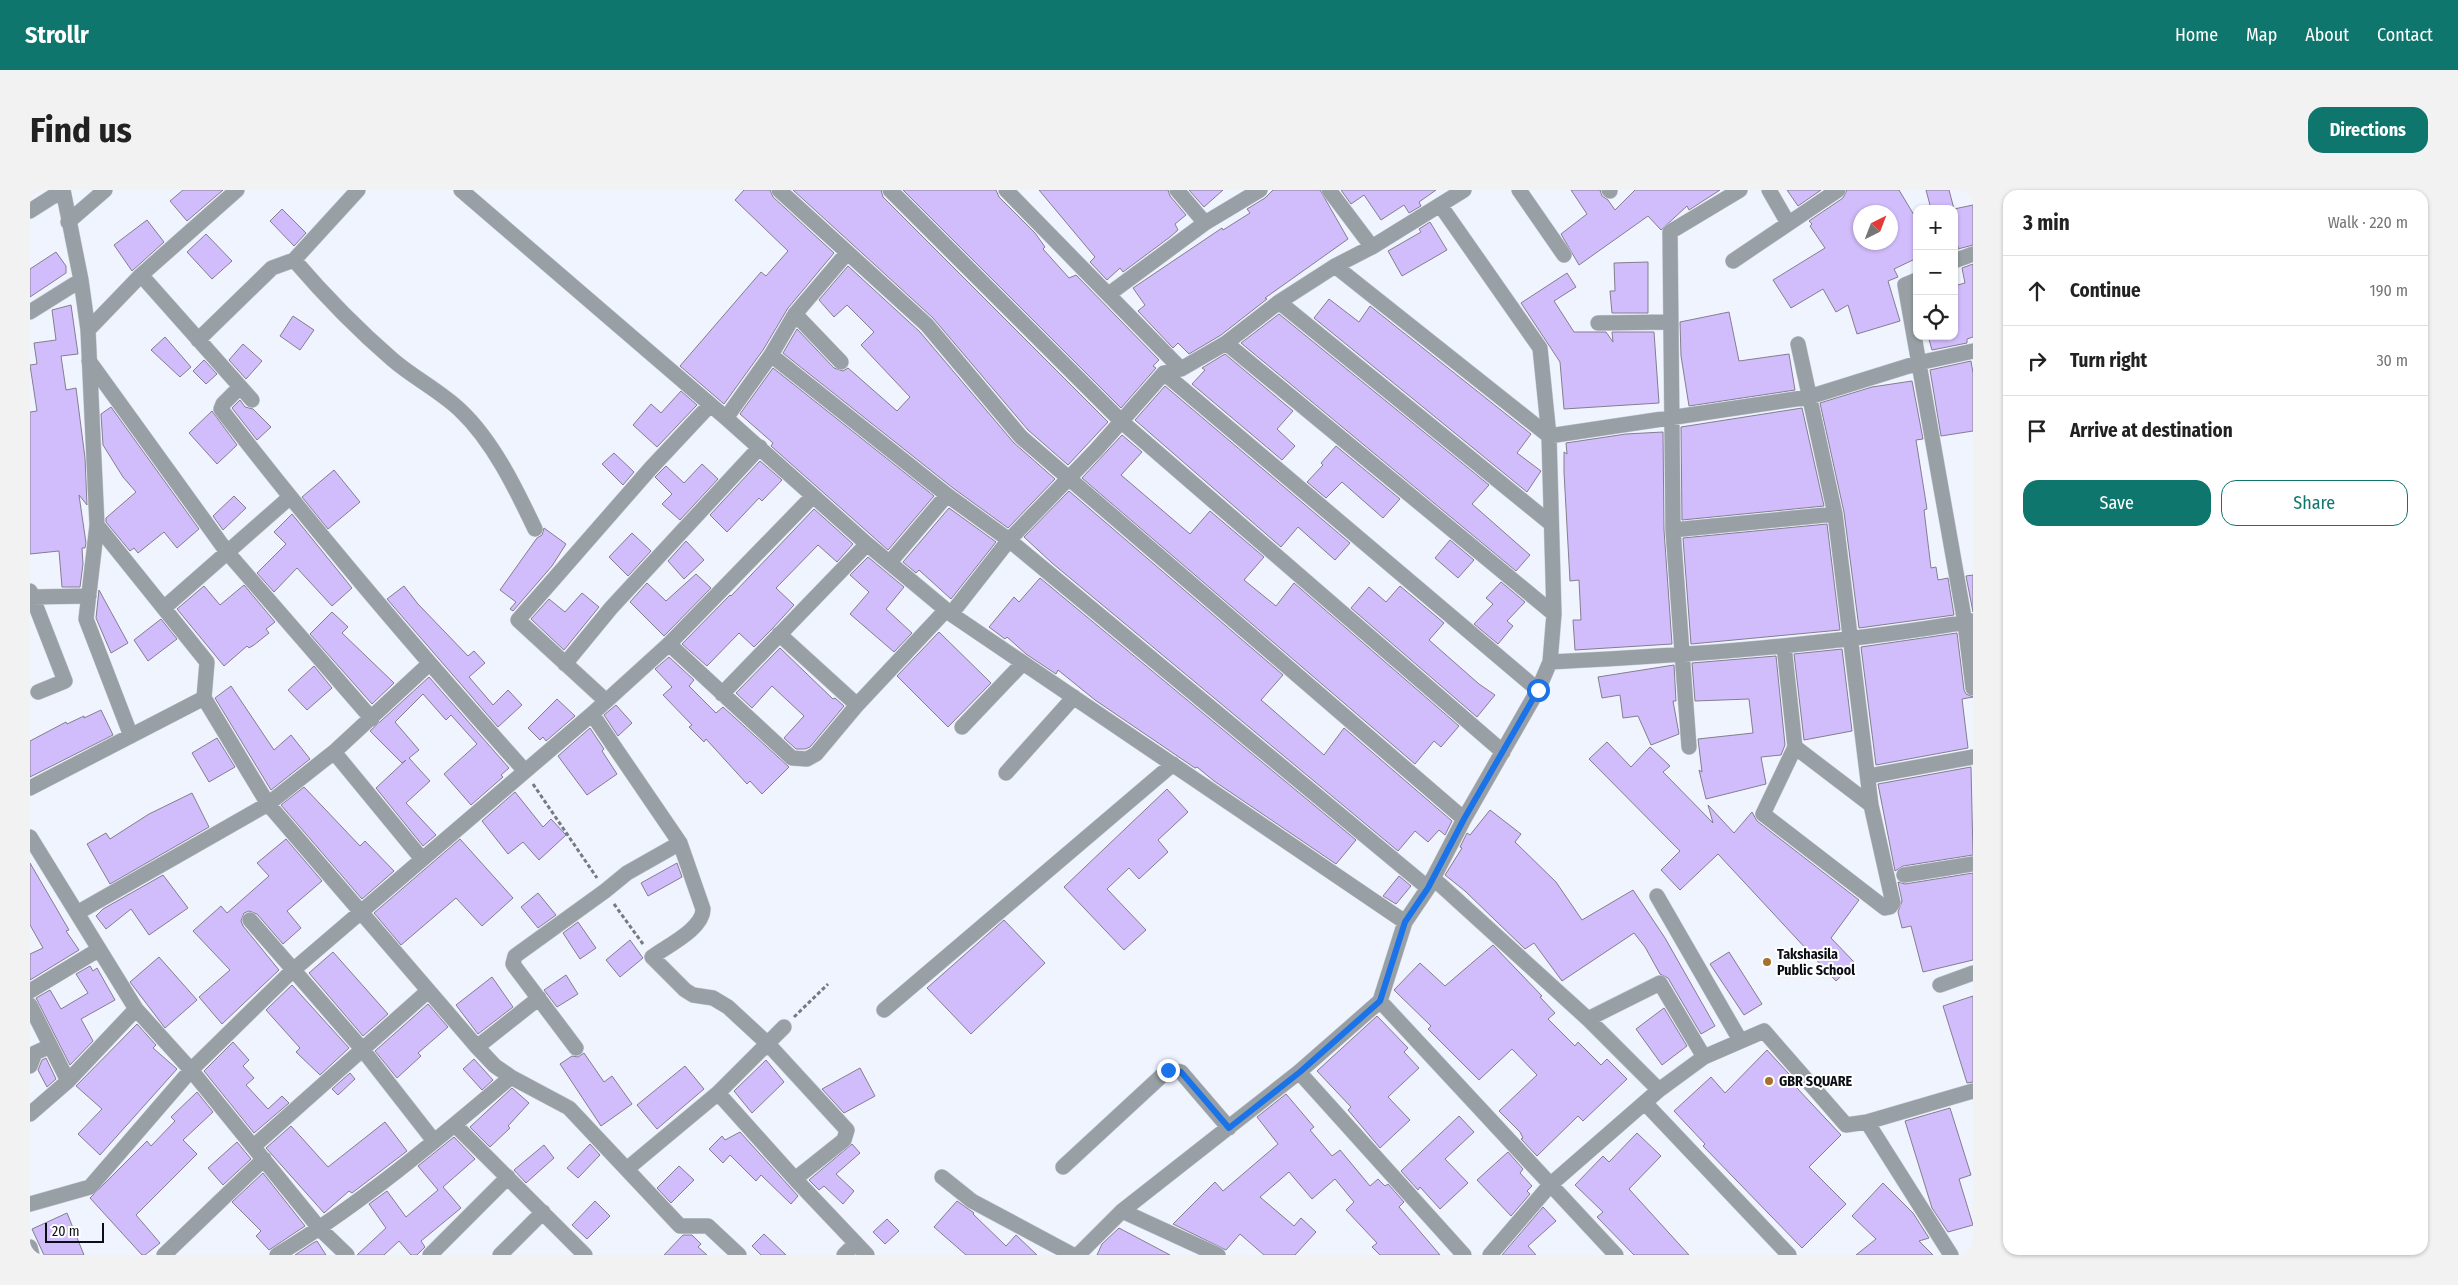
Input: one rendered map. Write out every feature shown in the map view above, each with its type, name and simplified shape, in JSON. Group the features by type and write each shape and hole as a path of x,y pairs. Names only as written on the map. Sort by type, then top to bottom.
{"street":[{"path":"30,211 63,190 81,280 88,330 97,525 86,619 131,736"},
{"path":"68,222 105,190"},
{"path":"88,330 142,275 237,190"},
{"path":"198,340 272,268 294,260 358,190"},
{"path":"460,190 726,418 867,544 948,612 1405,922"},
{"path":"779,190 847,254 928,325 1021,437 1464,819"},
{"path":"1006,190 1181,370"},
{"path":"1177,190 1205,223"},
{"path":"1109,294 1205,223 1260,190"},
{"path":"1329,190 1372,247"},
{"path":"669,644 796,760 806,759 816,754 857,705 948,612 1009,540 1122,422 1164,373 1181,370 1226,343 1279,302 1335,266 1372,247 1464,190"},
{"path":"1519,190 1564,255"},
{"path":"1689,747 1673,530 1670,418 1670,232 1740,190"},
{"path":"1769,190 1788,223"},
{"path":"1733,261 1838,190"},
{"path":"898,193 1122,422 1504,752"},
{"path":"1078,1255 1122,1211 1300,1072 1380,1001 1405,922 1430,883 1464,819 1504,752 1538,690 1550,662 1554,614 1549,436 1540,348 1440,205"},
{"path":"726,418 771,355 795,314 847,254"},
{"path":"1958,260 1973,254"},
{"path":"294,260 332,304 393,360 460,410 494,455 535,529"},
{"path":"1335,266 1549,436 1809,397 1918,363 1973,351"},
{"path":"142,275 252,400"},
{"path":"30,312 81,280"},
{"path":"1913,282 1905,286 1918,363 1969,622 1973,688"},
{"path":"1279,302 1550,523"},
{"path":"795,314 841,362"},
{"path":"1598,323 1670,322"},
{"path":"1226,343 1554,614"},
{"path":"1784,646 1795,747 1763,814 1885,908 1890,907 1893,903 1871,805 1869,776 1835,514 1798,344"},
{"path":"771,355 947,495 1009,540 1430,883 1588,1019 1659,1090"},
{"path":"89,361 227,552 372,719"},
{"path":"1164,373 1538,690"},
{"path":"240,387 221,408 290,498 429,664 524,770"},
{"path":"605,700 518,620 650,469 710,405"},
{"path":"565,664 611,608 760,448"},
{"path":"890,562 947,495"},
{"path":"30,1204 90,1187 191,1070 292,971 524,770 592,714 605,700 669,644 813,496"},
{"path":"165,607 290,498"},
{"path":"1673,530 1835,514"},
{"path":"97,525 165,607 207,662 204,698 268,804 477,1047 495,1066 511,1077 569,1108 628,1168 680,1226 708,1226 739,1255"},
{"path":"722,694 867,544"},
{"path":"38,692 65,680 30,595 89,596"},
{"path":"1550,662 1682,656 1852,640 1969,622"},
{"path":"779,634 857,705"},
{"path":"962,727 1023,663"},
{"path":"77,912 268,804 334,752 372,719 429,664"},
{"path":"30,788 204,698"},
{"path":"1006,773 1074,698"},
{"path":"592,714 680,842 703,909 703,916 698,925 652,957 667,975 685,990 719,1001 768,1044 846,1130 844,1140 795,1179"},
{"path":"1795,747 1871,805"},
{"path":"334,752 422,859"},
{"path":"1869,776 1973,757"},
{"path":"884,1010 1173,764"},
{"path":"30,837 136,1009 191,1070 320,1229 347,1255"},
{"path":"576,1048 513,964 515,956 606,891 627,873 680,842"},
{"path":"1904,875 1973,864"},
{"path":"1658,896 1740,1040"},
{"path":"250,920 362,1050 434,1141"},
{"path":"30,991 98,950"},
{"path":"1940,984 1973,973"},
{"path":"1588,1019 1660,983 1704,1057"},
{"path":"254,1146 428,991"},
{"path":"477,1047 539,998"},
{"path":"1380,1001 1616,1255"},
{"path":"30,1114 68,1081 136,1009"},
{"path":"32,1012 68,1081"},
{"path":"628,1168 718,1093 784,1027"},
{"path":"1490,1255 1550,1185 1646,1104 1659,1090 1704,1057 1764,1031 1846,1125 1867,1122 1973,1091"},
{"path":"30,1066 36,1053 50,1046"},
{"path":"1063,1168 1168,1070 1181,1072 1229,1128"},
{"path":"1300,1072 1464,1255"},
{"path":"277,1255 320,1229 455,1125 511,1077"},
{"path":"718,1093 795,1179 867,1255"},
{"path":"1646,1104 1789,1255"},
{"path":"1867,1122 1951,1255"},
{"path":"455,1125 585,1255"},
{"path":"164,1255 264,1159"},
{"path":"430,1255 508,1177"},
{"path":"942,1178 972,1201 1073,1255"},
{"path":"1122,1211 1218,1255"},
{"path":"500,1255 543,1212"},
{"path":"844,1255 856,1243"},
{"path":"30,1247 32,1255"}],"path":[{"path":"524,770 652,957"},
{"path":"784,1027 828,984"}],"building":[{"path":"183,190 223,190 187,221 170,201"},
{"path":"744,190 770,190 773,197 834,253 788,308 763,350 724,404 680,366 761,272 766,276 788,251 735,200"},
{"path":"793,190 881,190 883,197 1108,422 1068,465 1028,430 933,318"},
{"path":"903,190 996,190 999,197 1035,233 1045,247 1043,249 1069,278 1076,275 1159,360 1153,366 1156,368 1121,408"},
{"path":"1039,190 1168,190 1170,196 1186,215 1175,224 1178,230 1170,237 1123,272 1120,268 1107,280 1090,262 1095,257"},
{"path":"1189,190 1223,190 1204,207"},
{"path":"1273,190 1320,190 1348,239 1265,298 1267,299 1221,335 1189,354 1178,343 1173,348 1138,311 1145,305 1133,288 1222,228 1223,230 1250,213 1247,209 1265,198"},
{"path":"1341,190 1436,190 1419,202 1421,206 1409,213 1404,205 1381,220 1364,195 1351,204"},
{"path":"1571,190 1600,190 1602,196 1608,200 1615,210 1635,190 1720,190 1689,210 1687,206 1661,230 1648,216 1579,265 1561,234 1587,214"},
{"path":"1787,190 1821,190 1798,206"},
{"path":"1847,190 1899,190 1913,213 1913,260 1894,269 1898,277 1888,281 1900,321 1857,334 1848,305 1836,312 1823,289 1791,308 1773,280 1825,248 1810,226 1812,224 1809,221 1843,198"},
{"path":"1926,190 1949,190 1953,205 1930,205"},
{"path":"1973,205 1973,245 1958,249 1958,246 1958,208"},
{"path":"282,209 306,233 294,246 270,221"},
{"path":"147,220 164,242 132,271 114,245"},
{"path":"1430,222 1447,250 1402,276 1388,251 1421,232 1419,229"},
{"path":"206,234 232,261 212,279 187,252"},
{"path":"56,252 66,266 66,273 30,297 30,269"},
{"path":"1648,262 1648,313 1612,313 1610,291 1615,291 1614,263"},
{"path":"1973,264 1973,337 1967,339 1967,343 1932,350 1929,340 1958,340 1958,285 1965,283 1962,268"},
{"path":"848,266 920,332 1014,443 1055,479 1008,528 953,488 783,353 797,329 834,368 843,371 848,368 897,411 910,397 861,345 874,332 847,305 834,317 819,300"},
{"path":"1567,273 1576,287 1554,301 1574,332 1606,332 1613,342 1612,332 1654,332 1659,403 1564,409 1560,362 1521,303"},
{"path":"1329,299 1359,322 1370,306 1531,434 1517,453 1541,471 1527,492 1314,318"},
{"path":"71,305 78,354 61,356 66,390 76,388 85,458 87,505 79,495 86,543 85,548 82,548 83,564 80,587 62,587 59,551 30,554 30,412 37,411 30,365 37,364 34,343 56,340 52,310"},
{"path":"1729,312 1739,361 1789,354 1795,390 1689,406 1681,356 1680,322"},
{"path":"1279,314 1489,485 1472,504 1530,555 1516,571 1241,343"},
{"path":"293,316 314,330 300,350 280,336"},
{"path":"165,337 191,367 180,377 151,350"},
{"path":"243,344 262,361 246,379 229,360"},
{"path":"1225,354 1293,411 1277,429 1295,446 1282,460 1192,384 1205,370 1202,368"},
{"path":"204,360 217,374 206,384 193,371"},
{"path":"1971,361 1973,373 1973,431 1941,436 1930,370"},
{"path":"773,368 934,496 888,550 771,446 773,443 740,414"},
{"path":"1912,381 1923,439 1916,440 1927,509 1924,510 1931,568 1936,567 1938,580 1948,578 1954,615 1859,628 1844,512 1820,403 1872,387"},
{"path":"1165,386 1350,543 1335,560 1298,527 1281,547 1135,420"},
{"path":"681,391 697,405 657,447 633,425 651,404 661,413"},
{"path":"240,400 245,407 253,409 271,427 257,440 232,408"},
{"path":"111,407 199,529 177,548 164,532 138,553 134,548 130,551 106,522 106,518 136,492 123,477 103,445 101,414"},
{"path":"1802,408 1824,506 1682,520 1681,427"},
{"path":"212,411 237,445 217,464 189,433"},
{"path":"1663,432 1664,530 1672,644 1575,650 1573,620 1581,620 1579,580 1570,581 1564,472 1564,452 1567,454 1566,443 1626,434"},
{"path":"1122,435 1142,452 1121,475 1190,534 1210,511 1264,557 1244,580 1276,606 1294,583 1459,726 1441,747 1434,741 1415,764 1082,478"},
{"path":"1336,446 1400,499 1383,518 1342,482 1326,498 1307,482 1323,465 1321,463"},
{"path":"614,453 634,472 623,485 602,464"},
{"path":"760,461 782,480 762,501 759,498 727,532 710,515"},
{"path":"702,464 718,479 680,520 662,504 672,494 655,477 666,466 684,483"},
{"path":"334,470 360,502 328,529 302,497"},
{"path":"1069,491 1283,675 1261,700 1324,755 1344,728 1452,821 1445,835 1439,830 1428,842 1415,831 1398,851 1052,563 1024,537"},
{"path":"234,496 246,508 223,530 213,516"},
{"path":"949,508 996,542 951,599 919,570 916,573 903,562"},
{"path":"814,509 853,544 837,562 818,545 776,588 794,605 754,647 739,633 707,666 682,644"},
{"path":"292,514 352,588 332,606 297,568 274,592 257,573 286,544 274,532"},
{"path":"1827,524 1840,630 1691,644 1683,538"},
{"path":"544,528 566,544 552,566 513,611 510,609 516,602 500,590 537,538 542,535"},
{"path":"632,533 651,551 628,576 609,557"},
{"path":"1450,540 1474,560 1458,578 1435,558"},
{"path":"686,541 704,560 684,579 668,561"},
{"path":"868,557 904,587 886,609 912,633 894,652 850,614 869,592 850,575"},
{"path":"696,574 711,588 664,636 630,602 647,583 666,601"},
{"path":"1973,575 1973,612 1966,576"},
{"path":"1040,578 1356,840 1336,864 1214,781 1197,767 1195,768 1095,700 1058,670 1056,674 1026,654 1007,637 1005,639 989,627 1014,597 1019,602"},
{"path":"1501,582 1525,602 1507,621 1513,626 1498,644 1474,624 1493,604 1486,598"},
{"path":"244,585 275,622 266,629 269,633 249,648 247,646 224,666 177,609 204,586 220,605"},
{"path":"404,586 418,604 468,656 474,651 485,663 469,677 493,705 508,690 522,705 498,727 387,599"},
{"path":"1400,586 1444,623 1429,640 1479,684 1495,695 1477,717 1351,608 1369,587 1386,602"},
{"path":"99,590 128,643 111,653 96,618"},
{"path":"582,593 599,607 564,650 531,619 549,599 565,612"},
{"path":"332,612 348,627 342,633 394,683 372,704 310,634"},
{"path":"161,619 177,639 148,661 134,640"},
{"path":"939,632 991,683 948,727 897,676"},
{"path":"1957,633 1964,690 1966,694 1973,697 1962,699 1968,748 1876,765 1861,647"},
{"path":"780,648 833,699 835,698 844,706 810,747 805,749 796,749 784,738 804,716 772,686 752,708 736,693"},
{"path":"1842,649 1852,731 1804,740 1794,654"},
{"path":"1776,656 1785,745 1781,755 1761,757 1766,784 1706,799 1699,770 1702,772 1698,739 1753,733 1749,699 1695,701 1692,663"},
{"path":"669,657 694,680 689,686 716,713 723,707 789,767 762,794 750,781 747,784 706,739 704,742 689,727 692,725 663,695 672,687 655,669"},
{"path":"1674,665 1676,701 1673,701 1679,734 1651,745 1638,716 1623,718 1620,695 1602,698 1598,677"},
{"path":"314,666 332,688 307,710 288,690"},
{"path":"429,677 509,768 501,775 503,777 471,805 444,774 477,744 451,715 446,720 423,694 395,722 419,750 409,758 430,781 406,803 436,835 423,846 376,788 406,760 402,763 370,731"},
{"path":"231,686 274,750 291,735 310,759 271,790 215,698"},
{"path":"557,699 575,716 546,741 543,737 540,740 528,728"},
{"path":"616,705 632,723 618,736 604,715"},
{"path":"101,710 113,735 30,777 30,741 66,722 67,724"},
{"path":"590,728 617,774 587,795 558,756"},
{"path":"217,738 235,767 209,782 192,753"},
{"path":"1607,742 1631,767 1650,747 1670,766 1663,772 1713,823 1708,805 1734,833 1752,812 1757,821 1859,900 1831,938 1855,963 1836,981 1718,854 1680,890 1661,870 1680,851 1589,759"},
{"path":"1971,767 1973,855 1903,866 1895,871 1878,784"},
{"path":"304,787 360,846 365,841 394,871 362,899 281,805"},
{"path":"1167,789 1188,812 1158,840 1168,852 1139,879 1129,868 1107,889 1146,930 1124,950 1064,887"},
{"path":"515,792 543,827 551,819 566,835 539,860 523,842 508,854 482,821"},
{"path":"192,793 209,827 110,884 87,844 106,833 110,839 149,814"},
{"path":"1490,810 1521,834 1515,842 1556,882 1582,920 1633,890 1665,938 1715,1026 1701,1034 1668,978 1660,974 1645,947 1634,933 1562,981 1534,943 1525,949 1465,891 1445,875 1462,848 1460,847 1467,833 1470,835"},
{"path":"286,839 322,881 287,911 301,928 283,944 257,914 249,911 244,913 241,921 243,926 279,970 222,1024 199,997 230,970 193,931 221,906 227,913 269,876 257,863"},
{"path":"460,839 513,898 482,926 456,898 401,945 374,913"},
{"path":"30,863 69,930 66,931 79,950 30,980 30,954 43,948 30,925"},
{"path":"677,863 682,877 648,896 641,883"},
{"path":"1973,873 1973,960 1923,972 1911,926 1902,928 1898,912 1902,901 1898,882 1905,884"},
{"path":"163,875 188,908 149,935 131,909 106,929 96,916 103,909"},
{"path":"1399,876 1411,886 1396,904 1383,896"},
{"path":"538,893 556,915 538,928 521,907"},
{"path":"1004,920 1045,963 971,1034 927,988"},
{"path":"578,922 596,948 580,959 563,933"},
{"path":"630,940 643,958 620,977 606,960"},
{"path":"1493,945 1542,996 1540,997 1555,1013 1548,1019 1575,1046 1578,1042 1601,1065 1607,1059 1627,1079 1583,1121 1578,1116 1537,1156 1521,1139 1523,1138 1520,1132 1499,1111 1537,1075 1512,1049 1479,1080 1428,1029 1431,1026 1394,990 1420,963 1445,986"},
{"path":"333,952 388,1014 363,1036 309,973"},
{"path":"1729,952 1762,1004 1744,1015 1710,964"},
{"path":"159,957 197,1000 165,1028 130,982"},
{"path":"90,966 93,971 97,968 115,1000 81,1019 93,1041 70,1065 36,998 50,990 61,1009 88,993 76,974"},
{"path":"566,975 578,994 557,1007 544,990"},
{"path":"492,977 513,1007 478,1034 456,1005"},
{"path":"292,985 349,1048 320,1075 296,1052 300,1048 266,1010"},
{"path":"1973,996 1973,1082 1967,1083 1943,1006"},
{"path":"428,1004 448,1027 418,1053 421,1056 397,1078 375,1051"},
{"path":"1664,1008 1687,1046 1662,1065 1636,1029"},
{"path":"1377,1016 1408,1048 1404,1052 1419,1068 1388,1097 1410,1120 1380,1148 1348,1110 1351,1107 1317,1071"},
{"path":"137,1024 156,1045 153,1048 177,1069 100,1155 78,1134 102,1109 76,1086"},
{"path":"233,1042 249,1060 243,1066 254,1078 246,1085 268,1109 282,1096 289,1103 254,1133 204,1071"},
{"path":"1767,1050 1799,1085 1796,1087 1841,1135 1809,1167 1846,1204 1802,1248 1703,1146 1705,1144 1674,1111 1711,1077 1725,1093"},
{"path":"584,1053 604,1082 612,1076 632,1104 601,1126 560,1064 572,1056 578,1057"},
{"path":"46,1058 56,1079 47,1087 38,1070 42,1060"},
{"path":"474,1059 493,1080 482,1090 463,1069"},
{"path":"766,1060 784,1082 752,1113 734,1091"},
{"path":"685,1066 704,1089 657,1129 637,1105"},
{"path":"860,1068 875,1096 844,1113 822,1089"},
{"path":"350,1073 355,1079 338,1095 332,1089"},
{"path":"512,1088 529,1103 508,1126 510,1128 490,1147 470,1127"},
{"path":"197,1092 213,1112 183,1140 197,1154 136,1215 160,1243 145,1255 142,1255 90,1198 147,1141 151,1146 175,1121 171,1117"},
{"path":"1286,1094 1314,1127 1310,1130 1332,1156 1340,1150 1370,1186 1378,1179 1385,1186 1388,1184 1404,1202 1399,1207 1440,1255 1380,1255 1372,1247 1377,1243 1346,1210 1354,1202 1335,1179 1312,1199 1289,1172 1260,1197 1294,1226 1301,1218 1316,1232 1295,1255 1264,1255 1240,1234 1226,1250 1173,1224 1215,1182 1223,1191 1278,1144 1257,1117"},
{"path":"1950,1108 1971,1175 1959,1179 1973,1225 1948,1232 1932,1208 1905,1121"},
{"path":"1459,1116 1474,1132 1445,1159 1468,1183 1440,1209 1420,1187 1418,1190 1401,1171"},
{"path":"385,1122 407,1151 352,1193 349,1191 324,1213 266,1148 291,1126 328,1167"},
{"path":"740,1132 798,1196 791,1204 761,1175 756,1181 730,1155 723,1163 709,1149 722,1136 725,1140"},
{"path":"1637,1133 1661,1156 1629,1189 1689,1255 1634,1255 1597,1217 1603,1212 1575,1185 1603,1156 1609,1162"},
{"path":"454,1137 475,1159 443,1187 461,1208 421,1241 425,1247 417,1255 411,1255 399,1241 384,1255 357,1255 386,1228 369,1204 387,1191 406,1217 438,1190 418,1166"},
{"path":"237,1142 251,1159 223,1185 208,1168"},
{"path":"590,1144 600,1155 578,1178 567,1168"},
{"path":"852,1144 860,1153 836,1174 854,1191 843,1204 824,1186 819,1190 809,1180"},
{"path":"544,1145 554,1158 526,1183 514,1170"},
{"path":"1508,1152 1523,1169 1520,1173 1532,1186 1527,1191 1530,1194 1511,1216 1477,1180"},
{"path":"679,1166 694,1180 671,1203 657,1188"},
{"path":"263,1173 305,1226 269,1250 256,1236 261,1231 232,1202"},
{"path":"1883,1183 1913,1213 1929,1238 1919,1241 1933,1255 1856,1255 1876,1239 1852,1216"},
{"path":"595,1201 610,1216 587,1239 572,1225"},
{"path":"957,1201 974,1213 1006,1246 1016,1235 1037,1255 966,1255 934,1227"},
{"path":"1543,1207 1556,1221 1528,1246 1536,1255 1502,1255"},
{"path":"67,1213 84,1255 44,1255 32,1229"},
{"path":"887,1219 899,1231 885,1244 873,1232"},
{"path":"1119,1228 1170,1255 1097,1255 1102,1244"},
{"path":"764,1234 786,1255 761,1255 752,1246"},
{"path":"683,1235 692,1235 701,1244 698,1247 707,1255 664,1255"},
{"path":"317,1241 326,1255 295,1255 313,1243"}],"place":[{"name":"Takshasila Public School","path":"1767,962"},
{"name":"GBR SQUARE","path":"1769,1081"}],"route":[{"path":"1168,1070 1181,1072 1229,1128 1300,1072 1380,1001 1405,922 1428,888 1464,819 1538,690"}]}
